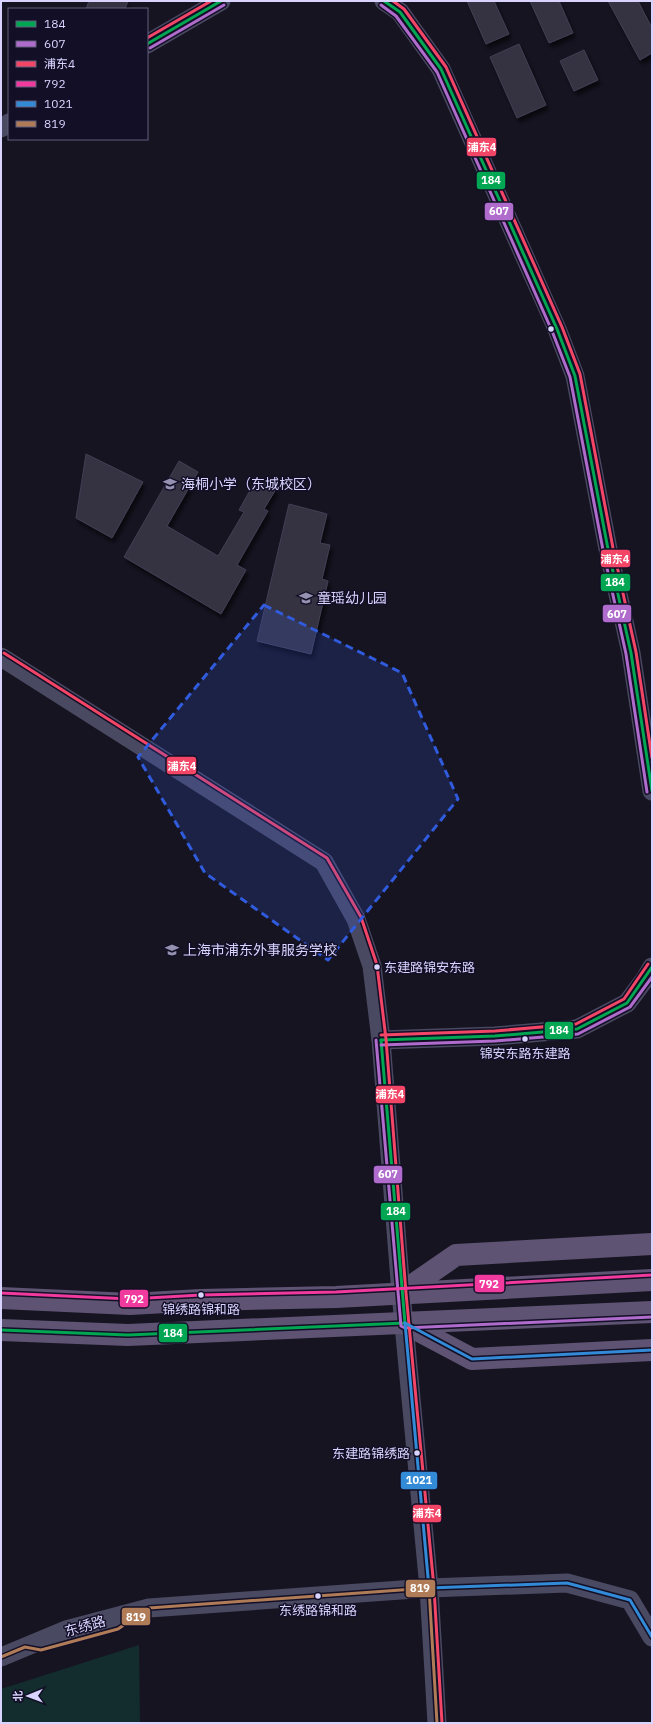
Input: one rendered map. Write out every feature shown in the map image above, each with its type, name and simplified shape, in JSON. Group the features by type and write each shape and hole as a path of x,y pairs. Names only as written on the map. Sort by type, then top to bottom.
{"main road":[{"path":"401,1293 456,1255 652,1244"},
{"path":"1,1298 130,1304 336,1297 652,1280"},
{"path":"1,1330 128,1335 652,1312"},
{"path":"405,1323 472,1358 652,1350"}],"street":[{"path":"148,43 221,1"},
{"path":"384,1 400,12 441,69 557,329 575,376 608,549 631,654 652,791"},
{"path":"2,659 324,862 356,920 372,966 381,1040 401,1293 429,1588 437,1723"},
{"path":"381,1040 510,1035 577,1029 627,1003 652,967"},
{"name":"东绣路","path":"1,1657 66,1630 149,1608 429,1588 566,1583 630,1600 652,1637"}],"highlighted area":[{"path":"264,605 402,673 458,799 328,960 205,873 138,757"}],"green space":[{"path":"139,1645 140,1723 1,1723 1,1689"}],"building":[{"path":"89,1 128,1 125,8 86,8"},
{"path":"467,1 494,1 509,34 486,44"},
{"path":"530,1 559,1 573,33 549,43"},
{"path":"608,1 638,1 652,28 652,53 640,60"},
{"path":"519,44 546,105 517,118 490,57"},
{"path":"584,50 598,80 574,91 560,61"},
{"path":"86,454 143,482 112,538 76,518"},
{"path":"179,461 198,472 167,526 218,556 244,512 239,510 257,478 276,489 264,509 268,511 237,565 246,570 221,614 124,557"},
{"path":"289,504 327,514 320,543 330,545 322,579 328,581 311,654 257,641"}],"transit line":[{"name":"浦东4","path":"148,37 211,1"},
{"name":"184","path":"148,43 221,1"},
{"name":"184","path":"384,1 400,12 441,69 557,329 575,376 608,549 631,653 652,791"},
{"name":"浦东4","path":"393,1 404,9 446,67 562,327 580,374 613,548 636,652 652,758"},
{"name":"607","path":"150,48 224,5"},
{"name":"607","path":"381,5 396,16 437,72 552,331 570,377 603,550 626,654 647,792"},
{"name":"浦东4","path":"4,653 327,858 361,917 377,965 386,1039 406,1293 434,1588 442,1723"},
{"name":"浦东4","path":"381,1035 495,1031 576,1024 624,999 648,964"},
{"name":"184","path":"381,1040 495,1036 577,1029 627,1003 652,967"},
{"name":"607","path":"381,1045 495,1041 578,1034 630,1007 652,977"},
{"name":"607","path":"376,1040 401,1326 405,1328 652,1317"},
{"name":"184","path":"1,1330 128,1335 405,1323 381,1040"},
{"name":"792","path":"1,1293 130,1299 201,1295 336,1292 652,1275"},
{"name":"1021","path":"405,1323 429,1588 567,1583 630,1600 652,1637"},
{"name":"1021","path":"405,1323 472,1359 652,1350"},
{"name":"819","path":"1,1657 25,1647 41,1650 118,1629 149,1608 429,1588 437,1723"}],"place":[{"name":"海桐小学（东城校区）","path":"170,484"},
{"name":"童瑶幼儿园","path":"306,598"},
{"name":"上海市浦东外事服务学校","path":"172,950"},
{"name":"东建路锦安东路","path":"377,967"},
{"name":"锦安东路东建路","path":"525,1039"},
{"name":"锦绣路锦和路","path":"201,1295"},
{"name":"东建路锦绣路","path":"417,1453"},
{"name":"东绣路锦和路","path":"318,1596"}]}
